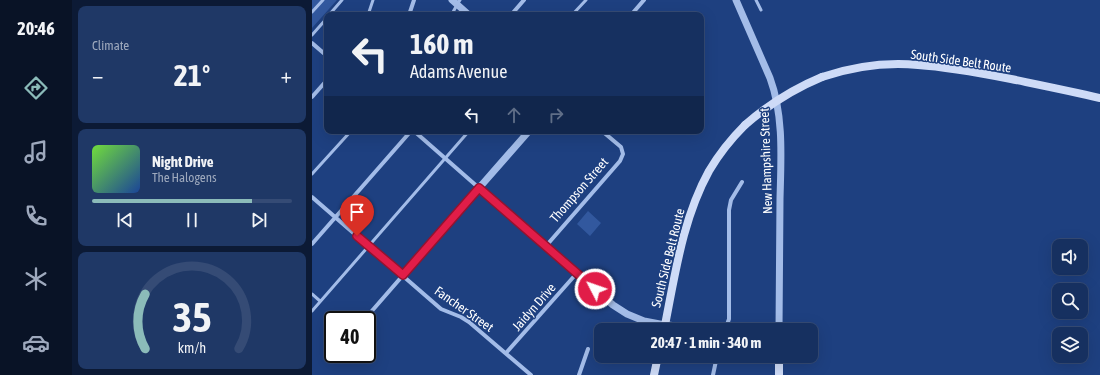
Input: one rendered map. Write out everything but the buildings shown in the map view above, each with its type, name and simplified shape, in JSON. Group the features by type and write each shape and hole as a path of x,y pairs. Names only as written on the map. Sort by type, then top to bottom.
{"main road":[{"name":"South Side Belt Route","path":"665,323 687,223 696,198 709,171 732,138 773,102 799,87 840,71 897,64 916,64 992,76 1100,98"},
{"path":"654,375 657,363"},
{"path":"779,363 779,375"}],"street":[{"path":"409,12 414,0"},
{"path":"514,12 524,0"},
{"path":"634,12 644,0"},
{"name":"New Hampshire Street","path":"736,0 774,87 779,110 779,323"},
{"path":"457,1 466,12"},
{"path":"312,43 324,53"},
{"path":"312,97 324,83"},
{"path":"312,244 407,134"},
{"path":"417,134 613,305 627,314 647,323"},
{"path":"372,311 526,134"},
{"name":"Thompson Street","path":"546,246 620,161 622,154 621,147 606,134"},
{"path":"727,323 729,210 731,200 742,182"},
{"name":"Fancher Street","path":"312,197 442,309 469,322 531,375"},
{"name":"Jaidyn Drive","path":"506,354 577,273"},
{"path":"579,375 588,349"},
{"path":"713,375 716,363"}],"lane":[{"path":"312,12 323,0"},
{"path":"332,12 342,0"},
{"path":"369,12 373,0"},
{"path":"575,12 586,0"},
{"path":"756,0 761,10"},
{"path":"453,12 457,1"},
{"path":"312,35 324,21"},
{"path":"312,174 348,134"},
{"path":"312,311 466,134"},
{"path":"312,294 320,301"}],"shaded area":[{"path":"312,0 337,0 326,12 324,12 324,15 312,28"},
{"path":"588,211 601,223 590,236 577,224"}],"route":[{"path":"357,236 403,275 479,188 595,289"}]}
